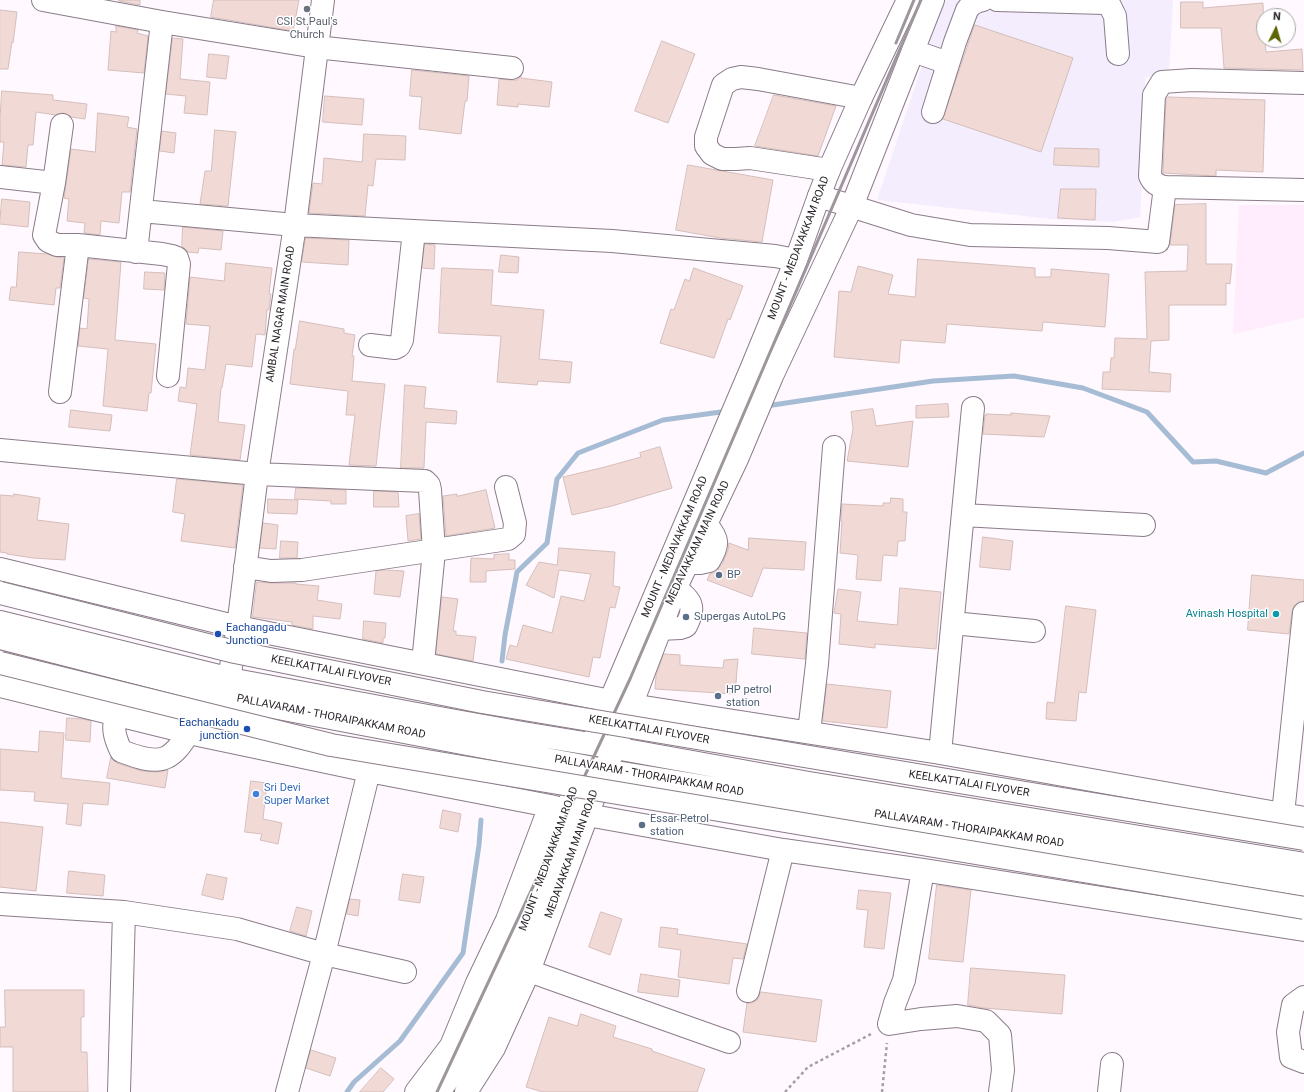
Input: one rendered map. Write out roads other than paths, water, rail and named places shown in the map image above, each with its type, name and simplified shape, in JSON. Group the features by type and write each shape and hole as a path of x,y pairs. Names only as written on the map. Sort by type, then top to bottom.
{"street":[{"path":"43,0 162,22 316,47 512,68"},
{"name":"AMBAL NAGAR MAIN ROAD","path":"229,678 238,627 257,474 295,225 323,0"},
{"name":"MOUNT - MEDAVAKKAM ROAD","path":"593,767 592,744 621,702 717,450 796,260 829,170 861,98 908,0"},
{"path":"852,206 933,0"},
{"path":"933,112 948,63 967,10 971,5 983,0"},
{"path":"997,0 1104,3 1110,6 1115,16 1118,54"},
{"path":"136,252 162,22"},
{"path":"913,51 948,63"},
{"path":"829,170 750,158 722,159 712,154 706,146 706,137 723,85 732,79 758,79 861,98"},
{"path":"1304,83 1192,80 1162,82 1154,95 1150,176 1155,184 1165,187 1304,190"},
{"path":"62,125 54,183 44,235 48,241 57,245 78,245 172,256 177,258 179,264 168,376"},
{"path":"0,177 54,183"},
{"path":"819,196 911,225 970,235 1108,238 1158,242 1165,187"},
{"name":"MEDAVAKKAM MAIN ROAD","path":"466,1092 494,1048 529,971 568,810 593,767 615,748 621,702 660,629 675,588 737,459 772,376 852,206"},
{"path":"141,211 295,225 612,241 774,256 796,260"},
{"path":"370,345 395,348 399,346 402,340 414,231"},
{"path":"60,392 78,245"},
{"path":"940,753 973,408"},
{"path":"809,732 817,664 834,446"},
{"path":"0,450 257,474 426,481 430,490 434,550 423,663"},
{"path":"245,568 271,571 302,570 508,539 514,534 515,523 506,487"},
{"path":"963,515 1144,525"},
{"path":"0,569 238,627 621,702 940,753 1304,818"},
{"name":"KEELKATTALAI FLYOVER","path":"0,593 235,652 482,702 1304,839"},
{"path":"1283,814 1304,614"},
{"name":"PALLAVARAM - THORAIPAKKAM ROAD","path":"0,622 229,678 523,733 809,783 1304,864"},
{"path":"953,623 1034,631"},
{"name":"PALLAVARAM - THORAIPAKKAM ROAD","path":"0,638 262,705 593,767 1304,885"},
{"path":"0,663 331,745 1304,908"},
{"path":"0,686 189,733 369,772 568,810 783,850 923,870 1304,930"},
{"path":"116,715 114,731 121,751 134,756 159,760 167,757 177,748 189,733"},
{"path":"287,1092 324,954 369,772"},
{"path":"416,1092 451,1046 477,983 507,920 568,810"},
{"name":"MOUNT - MEDAVAKKAM ROAD","path":"439,1092 476,1040 523,929 568,810"},
{"path":"748,991 783,850"},
{"path":"923,870 904,980 889,1024 921,1019 957,1016 986,1021 1000,1035 1003,1070 1000,1092"},
{"path":"0,904 124,912 237,929 324,954 405,972"},
{"path":"119,1092 124,912"},
{"path":"529,971 729,1042"},
{"path":"1304,997 1293,1005 1288,1032 1291,1057 1304,1062"},
{"path":"1109,1092 1112,1064"}],"waterway":[{"path":"766,406 933,381 1014,376 1083,388 1147,412 1193,462 1216,461 1266,473 1304,453"},
{"path":"502,661 505,635 517,572 547,543 557,479 578,453 663,420 728,411"},
{"path":"347,1092 354,1082 400,1041 463,953 479,845 481,820"}],"railway":[{"path":"896,43 914,0"},
{"path":"437,1092 630,679 921,0"}],"place":[{"name":"CSI St.Paul's Church","path":"307,9"},
{"name":"BP","path":"719,575"},
{"name":"Avinash Hospital","path":"1276,614"},
{"name":"Supergas AutoLPG","path":"686,617"},
{"name":"Eachangadu Junction","path":"218,634"},
{"name":"HP petrol station","path":"718,696"},
{"name":"Eachankadu junction","path":"247,729"},
{"name":"Sri Devi Super Market","path":"256,794"},
{"name":"Essar Petrol station","path":"642,825"}]}
